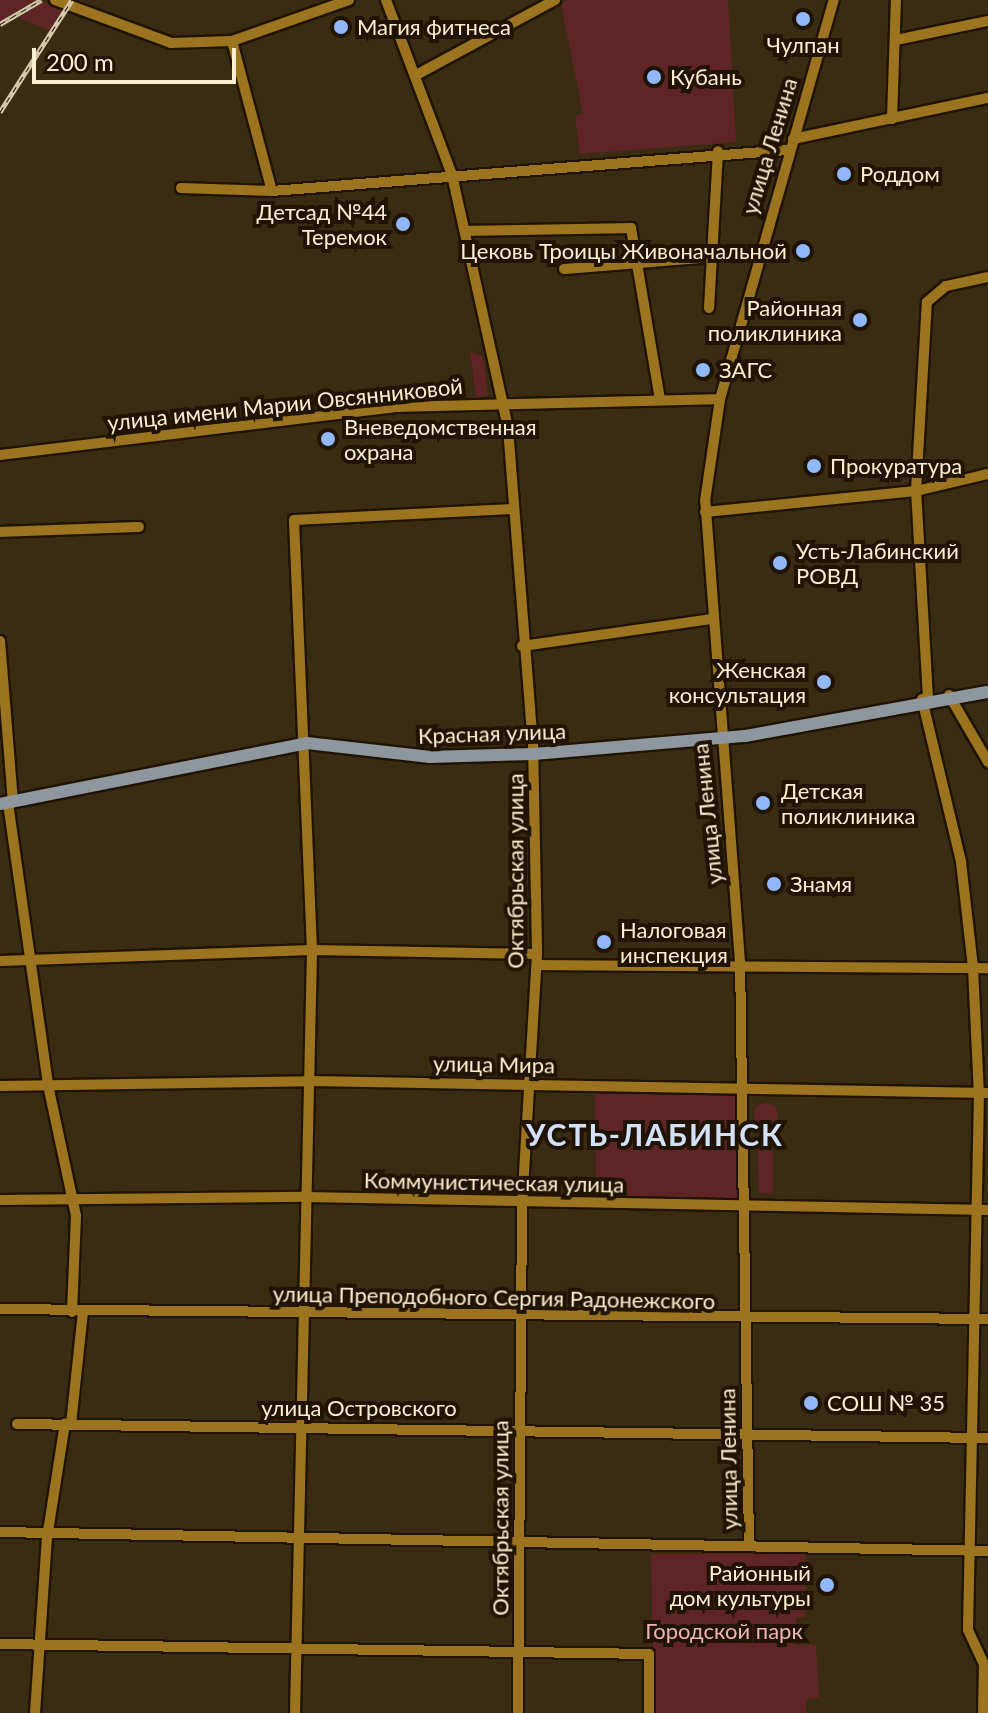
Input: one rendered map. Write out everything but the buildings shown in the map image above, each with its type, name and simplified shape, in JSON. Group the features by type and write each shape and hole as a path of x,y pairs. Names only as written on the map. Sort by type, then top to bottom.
{"main road":[{"name":"Красная улица","path":"7,803 307,743 430,757 534,754 719,739 925,698 988,692"}],"street":[{"path":"55,0 171,43 232,41 349,0"},
{"name":"Октябрьская улица","path":"386,0 418,74 452,175 499,402 508,428 522,646 534,754 537,959 522,1204 518,1713"},
{"path":"418,74 555,0"},
{"name":"улица Ленина","path":"749,1545 740,962 719,739 705,512 720,399 790,145 834,0"},
{"path":"894,118 896,0"},
{"path":"896,40 988,21"},
{"path":"232,41 272,191"},
{"path":"181,188 272,191 790,145 988,98"},
{"path":"709,308 718,151"},
{"path":"466,231 631,228 660,399"},
{"path":"564,269 636,260 714,257"},
{"path":"983,1713 986,1664 968,1630 968,1550 975,1319 983,1210 984,1094 961,862 925,698 916,491 927,302 946,286 988,277"},
{"name":"улица имени Марии Овсянниковой","path":"0,455 383,408 499,402 720,399"},
{"path":"705,512 916,491 988,474"},
{"path":"295,1713 301,1314 307,1197 312,950 307,743 294,520 512,509"},
{"path":"0,532 139,527"},
{"path":"522,646 711,619"},
{"path":"0,641 7,803 48,1085 68,1201 76,1216 77,1312 68,1424 47,1538 35,1713"},
{"path":"949,695 988,762"},
{"path":"0,961 312,950 537,959 988,968"},
{"name":"улица Мира","path":"0,1086 310,1081 984,1094"},
{"name":"Коммунистическая улица","path":"0,1200 307,1197 522,1204 983,1210"},
{"name":"улица Преподобного Сергия Радонежского","path":"0,1309 746,1320 988,1319"},
{"name":"улица Островского","path":"17,1424 988,1438"},
{"path":"0,1532 47,1538 521,1539 988,1551"},
{"path":"0,1644 38,1649 649,1654 649,1713"}],"green space":[{"path":"0,0 36,0 0,21"},
{"name":"Кубань","path":"568,0 728,0 736,142 580,154 575,116 583,114 561,4"},
{"path":"44,2 63,9 50,30 18,18"},
{"path":"761,156 775,157 770,179 758,180"},
{"path":"470,351 483,357 488,396 476,397"},
{"path":"595,1092 738,1095 741,1202 596,1201"},
{"path":"766,1103 777,1110 778,1115 771,1126 766,1127 755,1120 754,1115 761,1104"},
{"path":"758,1150 773,1150 773,1193 759,1193"},
{"name":"Городской парк","path":"651,1554 805,1554 806,1617 796,1618 796,1645 816,1645 819,1698 806,1699 806,1713 654,1713"}],"railway":[{"path":"0,24 41,0"},
{"path":"0,112 72,0"}],"place":[{"name":"Чулпан","path":"803,19"},
{"name":"Магия фитнеса","path":"341,27"},
{"name":"Кубань","path":"654,77"},
{"name":"Роддом","path":"844,174"},
{"name":"Детсад №44 Теремок","path":"403,224"},
{"name":"Цековь Троицы Живоначальной","path":"803,251"},
{"name":"Районная поликлиника","path":"860,320"},
{"name":"ЗАГС","path":"703,370"},
{"name":"Вневедомственная охрана","path":"328,439"},
{"name":"Прокуратура","path":"814,466"},
{"name":"Усть-Лабинский РОВД","path":"780,563"},
{"name":"Женская консультация","path":"824,682"},
{"name":"Детская поликлиника","path":"763,803"},
{"name":"Знамя","path":"774,884"},
{"name":"Налоговая инспекция","path":"604,942"},
{"name":"СОШ № 35","path":"811,1403"},
{"name":"Районный дом культуры","path":"827,1585"}],"district":[{"name":"УСТЬ-ЛАБИНСК","path":"655,1134"}]}
